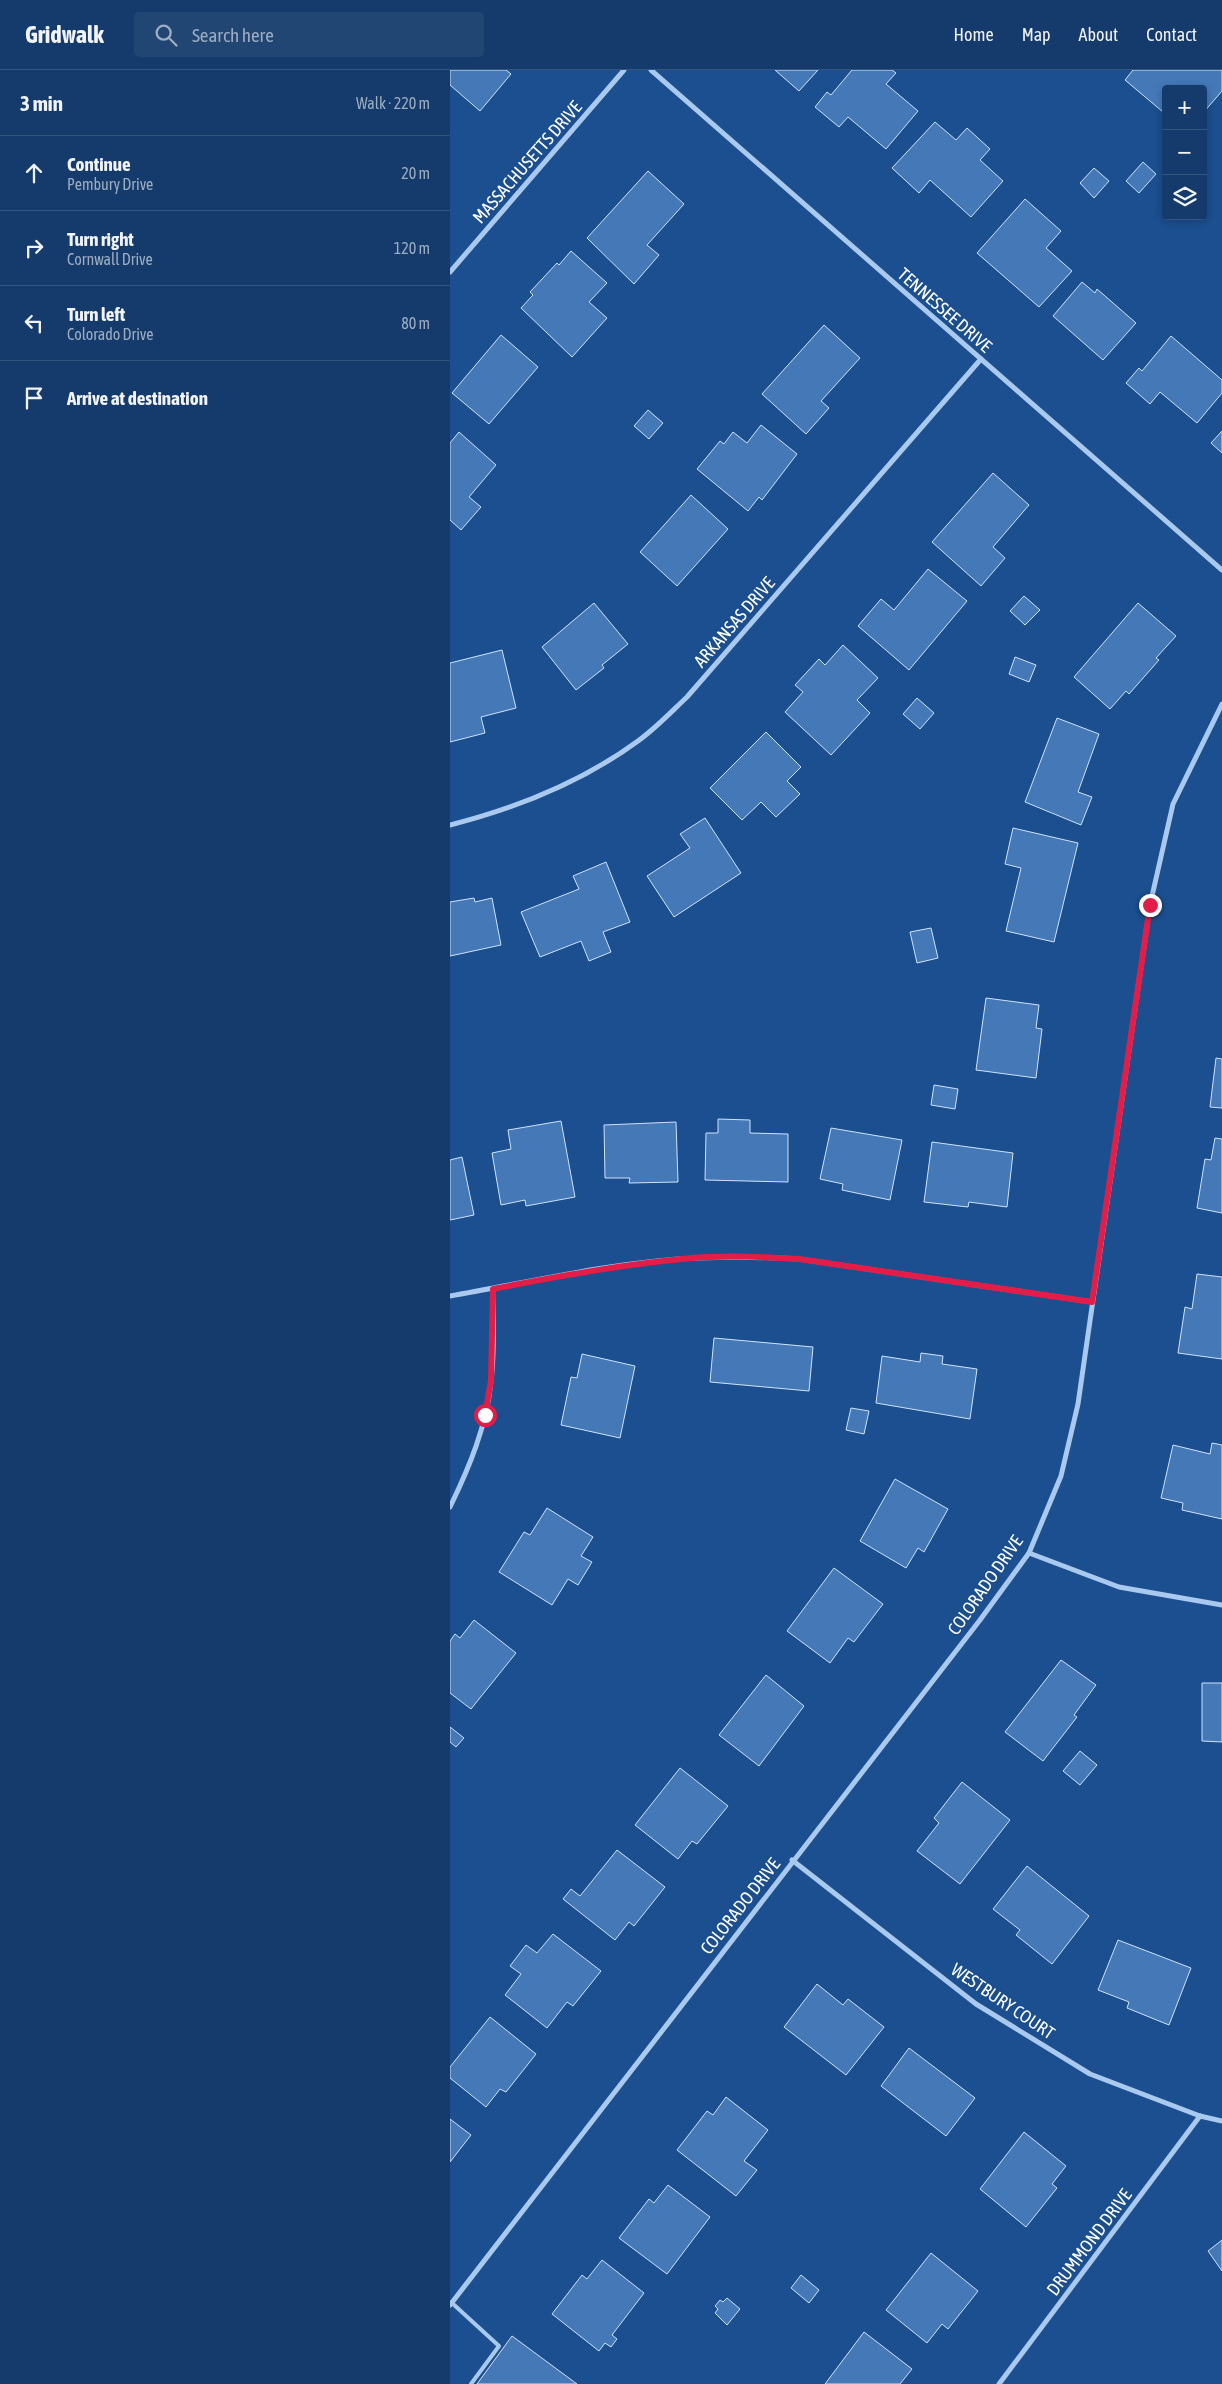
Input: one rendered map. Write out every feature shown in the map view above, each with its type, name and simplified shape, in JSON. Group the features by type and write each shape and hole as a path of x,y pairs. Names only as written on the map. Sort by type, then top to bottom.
{"street":[{"name":"MASSACHUSETTS DRIVE","path":"450,272 624,70"},
{"name":"TENNESSEE DRIVE","path":"651,70 1222,570"},
{"name":"ARKANSAS DRIVE","path":"450,825 487,815 556,789 612,760 640,740 687,697 981,359"},
{"name":"COLORADO DRIVE","path":"451,2304 792,1860 980,1620 1029,1553 1061,1476 1078,1404 1150,905 1173,804 1222,704"},
{"path":"450,1296 604,1268 694,1258 754,1257 799,1259 1092,1302"},
{"path":"450,1507 467,1472 485,1415 491,1380 493,1289"},
{"path":"1029,1553 1119,1587 1222,1605"},
{"name":"WESTBURY COURT","path":"792,1860 985,2009 1090,2074 1200,2116 1222,2121"},
{"name":"DRUMMOND DRIVE","path":"999,2384 1200,2116"}],"lane":[{"path":"451,2304 499,2346 471,2384"}],"building":[{"path":"450,70 506,70 511,74 480,111 450,85"},
{"path":"775,70 818,70 799,91"},
{"path":"852,70 892,70 896,73 886,84 918,111 886,149 848,117 839,127 815,107 827,92 831,95"},
{"path":"1133,70 1222,70 1222,91 1207,108 1207,85 1162,85 1162,111 1125,80"},
{"path":"935,122 956,140 967,128 990,149 980,160 1003,181 971,217 930,180 919,193 892,168"},
{"path":"1143,162 1156,174 1139,193 1126,181"},
{"path":"1094,168 1109,181 1094,198 1080,183"},
{"path":"648,171 684,204 647,245 659,255 634,284 587,238"},
{"path":"1025,199 1061,231 1046,248 1072,271 1039,307 977,253"},
{"path":"571,251 607,283 589,302 607,318 572,357 521,308 533,295 530,292"},
{"path":"1082,282 1095,293 1097,289 1136,323 1103,360 1053,316"},
{"path":"824,325 860,358 821,401 829,408 806,434 762,394"},
{"path":"501,335 538,367 489,424 452,393"},
{"path":"1171,336 1222,380 1222,393 1197,423 1160,392 1150,404 1126,383 1139,368 1142,371"},
{"path":"648,410 663,423 649,439 634,426"},
{"path":"761,425 797,454 762,500 759,497 748,511 697,469 720,441 724,444 733,432 747,443"},
{"path":"1222,431 1222,453 1211,443"},
{"path":"459,432 496,465 469,497 481,507 461,530 450,520 450,443"},
{"path":"993,473 1029,505 993,547 1005,558 981,586 932,542"},
{"path":"691,495 728,529 677,586 640,552"},
{"path":"928,569 967,601 909,670 858,626 881,599 894,610"},
{"path":"1024,596 1040,610 1025,625 1010,611"},
{"path":"594,603 628,644 602,665 604,668 576,690 542,647"},
{"path":"1138,603 1176,636 1156,658 1159,660 1129,694 1126,691 1110,709 1074,677"},
{"path":"843,645 878,678 857,700 870,713 831,755 785,712 803,692 795,685 819,659 825,665"},
{"path":"502,650 516,708 481,717 485,733 450,742 450,663"},
{"path":"1015,657 1036,665 1029,682 1009,674"},
{"path":"917,698 934,713 920,729 903,714"},
{"path":"1057,718 1099,734 1078,792 1092,797 1081,825 1025,802"},
{"path":"766,732 801,767 787,781 800,794 776,817 761,802 742,820 710,788"},
{"path":"705,818 741,873 674,917 647,876 690,848 680,834"},
{"path":"1013,828 1078,843 1054,942 1006,931 1021,868 1005,864"},
{"path":"606,862 630,922 603,932 611,952 589,961 581,941 540,957 521,912 579,889 573,876"},
{"path":"474,898 475,902 492,898 501,945 450,956 450,902"},
{"path":"931,928 938,958 917,963 910,932"},
{"path":"986,998 1039,1005 1036,1028 1042,1029 1036,1078 976,1070"},
{"path":"1216,1058 1222,1059 1222,1108 1210,1107"},
{"path":"934,1085 958,1089 955,1109 931,1105"},
{"path":"718,1119 750,1120 750,1133 788,1134 788,1182 705,1180 706,1133 718,1133"},
{"path":"561,1121 575,1197 526,1206 525,1200 501,1205 492,1153 511,1149 508,1130"},
{"path":"676,1122 678,1182 629,1183 630,1178 605,1178 604,1125"},
{"path":"831,1128 902,1140 890,1200 842,1190 843,1184 820,1179"},
{"path":"1215,1138 1222,1139 1222,1213 1197,1208 1205,1159 1211,1160"},
{"path":"932,1142 1013,1153 1007,1207 969,1202 968,1207 924,1202"},
{"path":"462,1157 474,1215 450,1220 450,1160"},
{"path":"1197,1274 1222,1277 1222,1359 1178,1353 1185,1307 1192,1309"},
{"path":"714,1338 813,1347 809,1391 710,1382"},
{"path":"921,1353 943,1356 942,1364 977,1369 970,1419 876,1403 882,1356 920,1362"},
{"path":"582,1354 635,1366 620,1438 561,1425 571,1377 577,1378"},
{"path":"851,1408 869,1411 864,1434 846,1430"},
{"path":"1212,1443 1222,1445 1222,1519 1182,1510 1183,1503 1161,1498 1173,1445 1210,1454"},
{"path":"895,1479 948,1509 924,1552 918,1548 906,1568 860,1541"},
{"path":"547,1508 593,1537 581,1556 592,1562 578,1585 568,1579 552,1605 499,1572 524,1532 530,1535"},
{"path":"834,1568 883,1604 854,1642 848,1638 830,1663 787,1631"},
{"path":"474,1620 516,1653 471,1709 450,1693 450,1641 455,1634 460,1638"},
{"path":"1061,1660 1096,1685 1074,1715 1077,1717 1043,1761 1005,1732"},
{"path":"766,1675 804,1706 759,1766 719,1735"},
{"path":"1202,1683 1222,1683 1222,1742 1202,1741"},
{"path":"450,1727 464,1738 456,1747 450,1742"},
{"path":"1080,1751 1097,1765 1080,1785 1063,1771"},
{"path":"680,1768 728,1806 697,1844 692,1841 678,1859 635,1825"},
{"path":"962,1782 1010,1820 960,1884 917,1851 939,1823 934,1818"},
{"path":"617,1850 665,1887 634,1926 629,1922 615,1940 563,1899 571,1889 580,1896"},
{"path":"1027,1866 1089,1916 1052,1964 1016,1935 1020,1930 993,1909"},
{"path":"553,1934 601,1971 573,2006 567,2002 547,2028 505,1995 521,1974 510,1966 526,1945 537,1953"},
{"path":"1118,1940 1191,1968 1169,2025 1127,2008 1129,2002 1098,1990"},
{"path":"817,1984 843,2005 848,1999 884,2027 846,2075 784,2027"},
{"path":"490,2017 536,2054 506,2092 500,2089 486,2107 450,2078 450,2067"},
{"path":"909,2048 975,2098 946,2136 881,2086"},
{"path":"726,2097 768,2130 744,2161 757,2170 736,2196 677,2150 707,2111 713,2115"},
{"path":"450,2119 471,2135 450,2162"},
{"path":"1024,2132 1066,2166 1052,2184 1057,2188 1026,2227 980,2189"},
{"path":"668,2185 710,2217 667,2274 619,2238 649,2199 654,2203"},
{"path":"1222,2240 1222,2271 1208,2251"},
{"path":"931,2253 978,2291 948,2329 942,2324 927,2343 886,2310"},
{"path":"602,2260 644,2293 612,2335 617,2339 611,2347 605,2343 599,2351 552,2314 582,2275 587,2279"},
{"path":"801,2275 819,2290 809,2303 791,2288"},
{"path":"727,2298 740,2309 727,2325 715,2313 718,2309 715,2306 720,2300 723,2302"},
{"path":"864,2332 912,2369 900,2384 825,2384"},
{"path":"512,2336 577,2384 477,2384"}],"route":[{"path":"485,1415 491,1380 493,1289 604,1268 694,1258 754,1257 799,1259 1092,1302 1150,905"}]}
